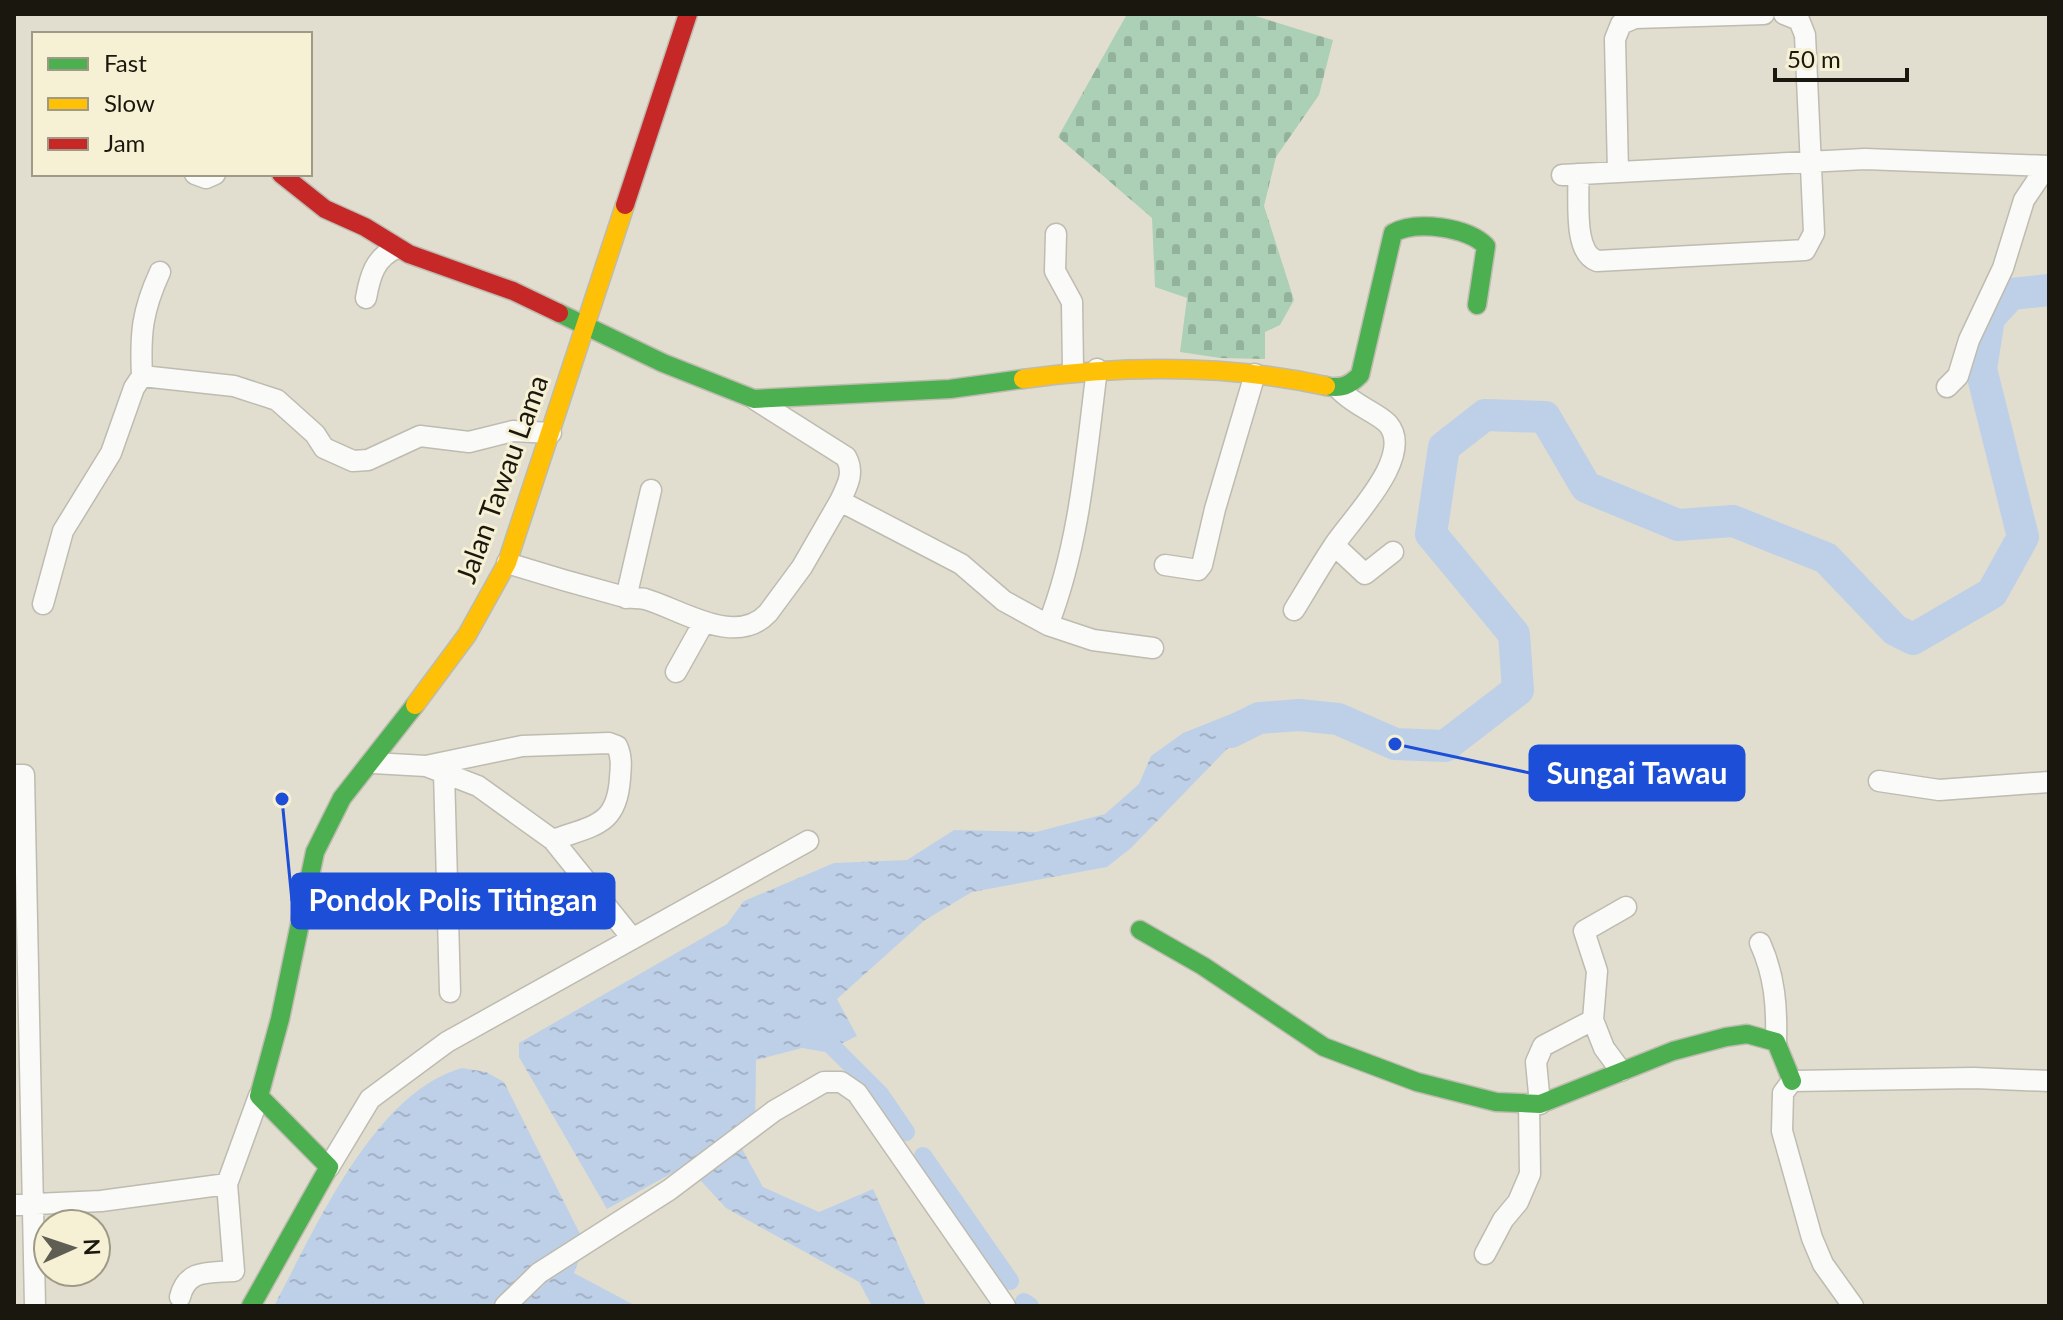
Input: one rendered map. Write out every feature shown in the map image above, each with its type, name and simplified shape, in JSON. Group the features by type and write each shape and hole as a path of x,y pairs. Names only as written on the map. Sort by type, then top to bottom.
{"street":[{"name":"Jalan Tawau Lama","path":"259,1096 280,1019 315,852 342,798 373,763 467,635 490,599 507,563 688,14"},
{"path":"1618,172 1615,39 1621,24 1635,18 1764,14"},
{"path":"1784,14 1799,20 1805,35 1811,162 1813,240 1805,250 1784,252 1604,261 1590,258 1582,247 1570,175 1618,172 1811,162 1865,159 2048,166"},
{"path":"1947,387 1958,376 1969,340 2003,268 2024,200 2048,166"},
{"path":"284,176 325,209 365,227 397,248 513,291 663,363 754,399 846,457 851,466 850,478 840,501 802,567 762,620 744,626 704,622 648,600 626,598 507,563"},
{"path":"754,399 950,389 1073,370 1183,367 1255,374 1338,388 1351,384 1360,375 1393,233 1405,224 1418,223 1480,240 1486,246 1477,305"},
{"path":"1056,234 1055,271 1072,302 1073,370"},
{"path":"366,298 376,264 385,253 397,248"},
{"path":"43,604 63,531 111,453 142,376 140,328 145,304 160,272"},
{"path":"1048,625 1064,583 1074,540 1097,369"},
{"path":"1165,565 1198,570 1202,565 1215,509 1255,374"},
{"path":"142,376 234,386 277,400 315,434 324,448 353,461 384,454 420,436 469,442 513,431 551,433"},
{"path":"1294,610 1334,545 1384,479 1394,437 1388,425 1351,402 1338,388"},
{"path":"626,598 651,490"},
{"path":"840,501 961,564 1004,601 1048,625 1093,640 1153,648"},
{"path":"1334,545 1365,574 1393,552"},
{"path":"676,672 704,622"},
{"path":"435,769 522,746 609,743 617,746 621,757 615,810 606,819 553,840"},
{"path":"373,763 435,769 478,786 553,840 632,938"},
{"path":"435,769 450,992"},
{"path":"14,775 24,775 24,1205 35,1306"},
{"path":"1879,781 1939,790 2049,782"},
{"path":"251,1306 370,1099 402,1072 447,1042 808,841"},
{"path":"1621,1071 1604,1048 1593,1020 1597,971 1584,931 1626,907"},
{"path":"1140,930 1203,966 1324,1047 1448,1091 1496,1102 1534,1104 1570,1095 1673,1051 1726,1037 1747,1034 1776,1042"},
{"path":"1760,943 1771,968 1777,1004 1776,1042 1792,1081"},
{"path":"1485,1254 1503,1220 1518,1202 1530,1174 1538,1053 1543,1046 1593,1020"},
{"path":"1792,1081 1974,1078 2049,1081"},
{"path":"1792,1081 1783,1093 1782,1131 1812,1238 1823,1264 1853,1306"},
{"path":"508,1303 539,1273 739,1138 824,1082 841,1082 857,1093 1005,1306"},
{"path":"180,1297 186,1280 194,1275 234,1271 227,1184 259,1096 329,1167"},
{"path":"24,1205 143,1196 227,1184"}],"green space":[{"path":"1127,14 1249,14 1333,40 1319,95 1276,157 1264,206 1294,300 1280,325 1265,332 1265,359 1220,358 1180,352 1187,298 1155,287 1152,218 1058,137"}],"water":[{"path":"1261,702 1280,728 1252,735 1227,749 1131,848 1107,867 972,892 925,920 837,999 857,1036 825,1052 802,1048 756,1060 755,1138 741,1147 763,1187 819,1212 873,1189 926,1306 872,1306 859,1282 726,1208 689,1168 674,1172 607,1209 519,1057 519,1043 727,924 744,901 834,863 907,860 954,830 1036,832 1105,814 1139,784 1151,756 1183,733"},
{"path":"462,1068 486,1072 504,1082 585,1244 574,1273 636,1306 274,1306 328,1204 374,1134 401,1105 430,1082"}],"waterway":[{"path":"1231,732 1259,718 1299,715 1338,719 1395,744 1445,746 1518,690 1514,634 1431,534 1444,447 1485,415 1545,417 1586,487 1678,525 1733,521 1826,558 1895,630 1913,639 1992,593 2023,537 1981,369 1989,318 2011,294 2049,290"},
{"path":"818,1032 880,1094 906,1132"},
{"path":"923,1156 1010,1281"},
{"path":"1024,1302 1030,1306"}],"traffic: fast":[{"path":"1326,386 1344,386 1360,375 1393,233 1428,226 1467,234 1486,246 1477,305"},
{"path":"559,313 663,363 754,399 950,389 1023,379"},
{"path":"251,1306 329,1167 259,1096 280,1019 315,852 342,798 415,705"},
{"path":"1140,930 1203,966 1324,1047 1417,1082 1496,1102 1540,1104 1673,1051 1747,1034 1776,1042 1792,1081"}],"traffic: slow":[{"path":"415,705 467,635 507,563 625,205"},
{"path":"1023,379 1099,371 1175,369 1250,374 1326,386"}],"traffic: jam":[{"path":"625,205 688,14"},
{"path":"284,176 325,209 365,227 409,254 513,291 559,313"}],"place":[{"name":"Sungai Tawau","path":"1395,744"},
{"name":"Pondok Polis Titingan","path":"282,799"}]}
